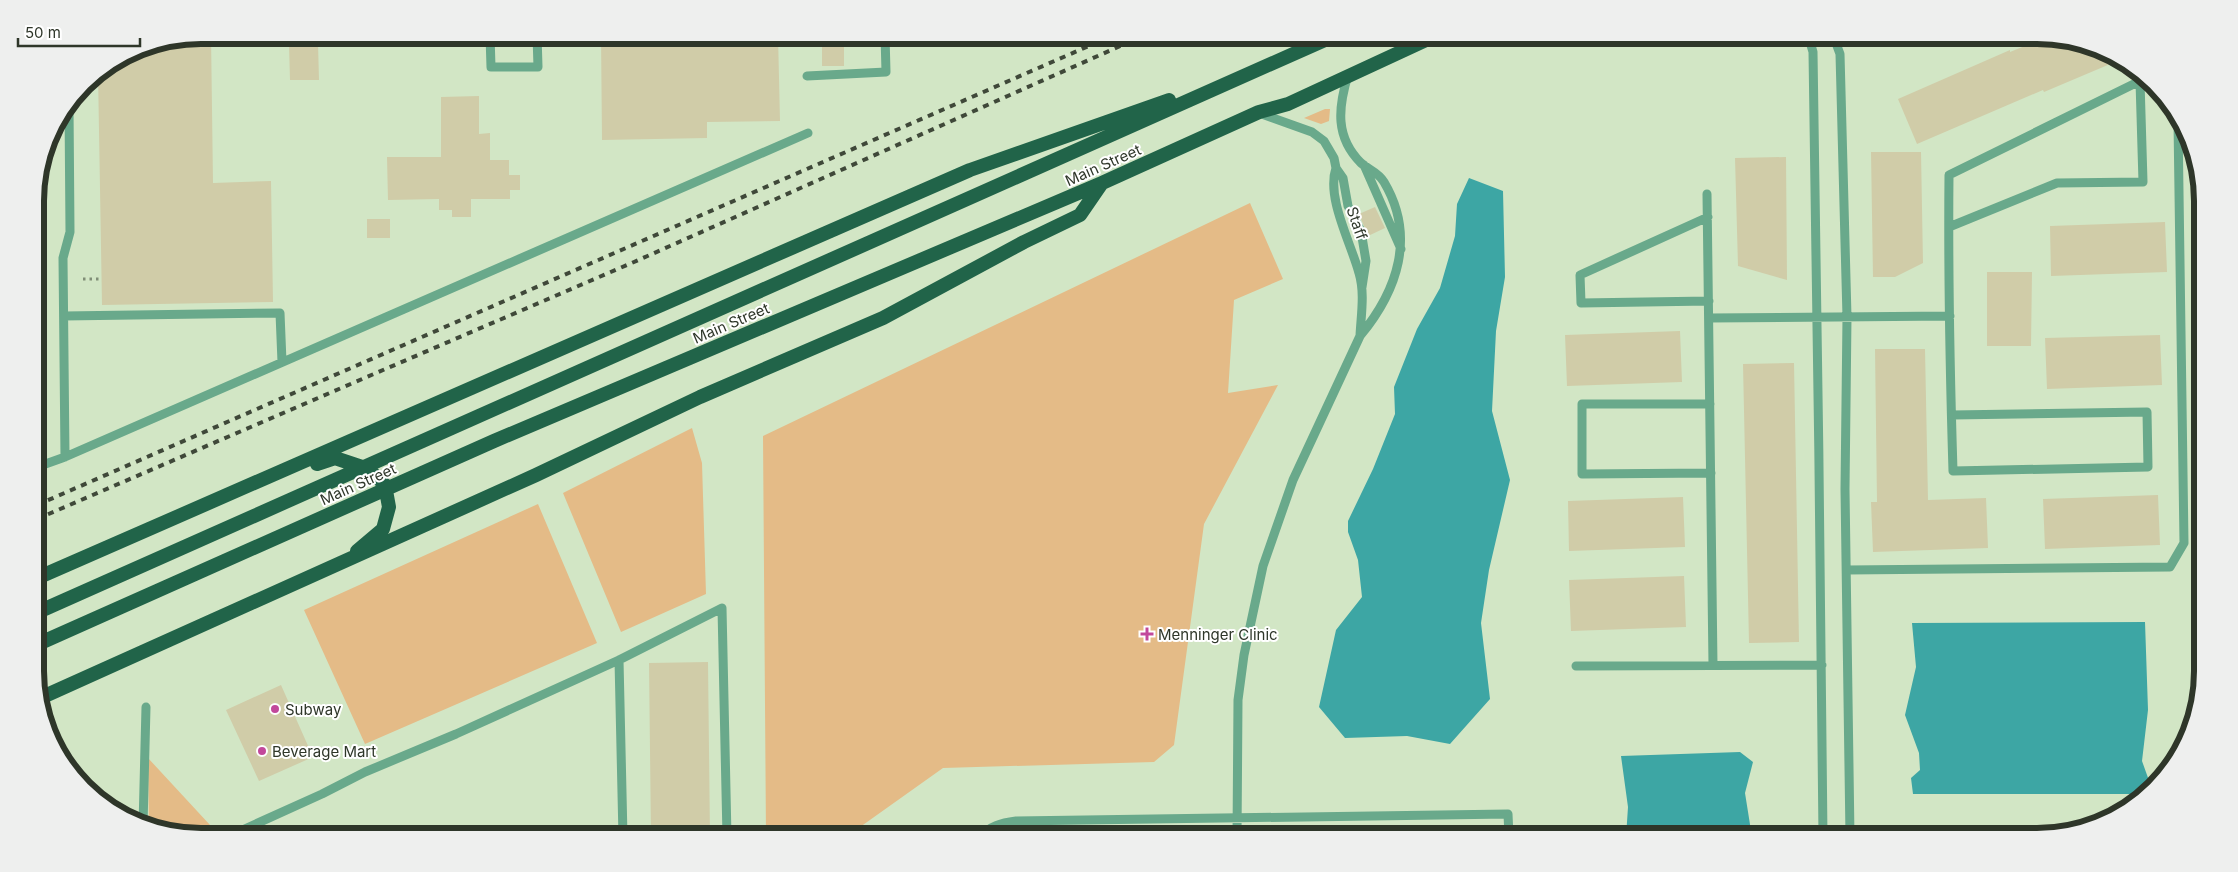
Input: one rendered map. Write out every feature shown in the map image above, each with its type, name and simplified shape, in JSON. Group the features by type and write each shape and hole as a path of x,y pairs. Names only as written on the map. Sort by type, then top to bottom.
{"highway":[{"name":"Main Street","path":"44,609 1316,44"},
{"name":"Main Street","path":"44,641 494,441 1102,183 1259,112 1288,104 1416,44"},
{"path":"44,575 970,170 1269,65"},
{"path":"46,695 536,475 700,397 884,318 1024,242 1080,215 1102,183"},
{"path":"259,481 335,458 368,469 385,485 389,507 383,528 345,561"}],"lane":[{"path":"490,44 491,67 538,67 537,44"},
{"path":"807,76 886,72 885,44"},
{"path":"1811,44 1813,52 1818,317 1824,828"},
{"path":"1836,44 1840,54 1847,317 1845,489 1850,828"},
{"path":"1237,828 1238,700 1244,655 1263,566 1293,480 1360,336 1370,324 1396,273 1401,249 1402,238 1399,219 1384,182 1372,169 1364,165 1350,152 1344,139 1340,118 1342,99 1348,75"},
{"path":"1952,415 2147,412 2148,467 1953,471 1950,316 1949,175 2139,81"},
{"path":"1949,227 2057,183 2142,182 2143,85"},
{"path":"1259,112 1292,123 1318,135 1334,158 1336,168 1343,178 1348,206 1361,231 1365,249 1366,261 1362,287 1360,336"},
{"path":"65,457 63,258 70,232 69,115"},
{"path":"44,464 808,133"},
{"path":"1847,570 2170,567 2184,543 2178,133"},
{"path":"1334,158 1350,152"},
{"name":"Staff","path":"1336,168 1333,178 1336,205 1348,237 1362,287"},
{"path":"1708,194 1713,665"},
{"path":"1708,217 1580,275 1581,303 1709,301"},
{"path":"64,316 280,313 282,362"},
{"path":"1709,318 1950,316"},
{"path":"1710,404 1582,404 1582,474 1710,473"},
{"path":"248,828 365,772 446,738 619,660 722,608 727,828"},
{"path":"619,660 623,828"},
{"path":"1576,666 1822,665"},
{"path":"143,817 146,707"},
{"path":"989,828 1000,823 1016,821 1508,814 1509,828"}],"path":[{"path":"83,279 102,279"}],"shaded area":[{"path":"1325,109 1330,109 1329,121 1321,124 1304,118"},
{"path":"1250,203 1283,279 1234,300 1228,393 1278,385 1204,524 1174,745 1154,762 943,768 859,828 766,828 763,436"},
{"path":"692,428 702,463 706,594 621,632 563,493"},
{"path":"538,504 597,643 365,744 304,610"},
{"path":"148,758 210,825 194,828 180,827 149,820"}],"water":[{"path":"1469,178 1503,191 1505,277 1496,331 1492,411 1510,480 1489,570 1481,623 1490,699 1450,744 1407,736 1345,738 1319,707 1336,630 1362,597 1358,560 1348,532 1348,521 1373,469 1395,414 1394,387 1417,329 1440,288 1455,236 1457,204"},
{"path":"2145,622 2148,710 2142,761 2149,781 2135,794 1913,794 1911,778 1920,770 1919,753 1905,715 1916,667 1912,623"},
{"path":"1740,752 1753,762 1745,793 1751,828 1627,828 1628,807 1621,756"}],"building":[{"path":"190,44 211,44 213,183 271,181 273,302 102,305 98,82 113,70 150,52"},
{"path":"289,44 318,44 319,80 290,80"},
{"path":"601,44 778,44 780,121 707,122 707,138 602,140"},
{"path":"822,44 844,44 844,66 822,66"},
{"path":"2030,44 2058,45 2088,52 2112,63 2044,92 2043,90 1917,144 1898,99 2010,50 2010,52"},
{"path":"479,96 479,134 490,133 490,160 509,160 509,175 520,175 520,190 510,190 510,199 471,199 471,217 452,217 452,210 439,210 439,199 388,200 387,157 441,157 441,97"},
{"path":"1871,152 1921,152 1923,263 1895,277 1873,277"},
{"path":"1786,157 1787,280 1738,266 1735,158"},
{"path":"1375,207 1385,228 1368,236 1359,214"},
{"path":"367,219 390,219 390,238 367,238"},
{"path":"2165,222 2167,272 2051,276 2050,226"},
{"path":"1987,272 2032,272 2031,346 1987,346"},
{"path":"1680,331 1682,382 1567,386 1565,335"},
{"path":"2160,335 2162,385 2047,389 2045,338"},
{"path":"1875,349 1925,349 1928,500 1986,498 1988,548 1873,552 1871,502 1877,502"},
{"path":"1794,363 1799,642 1749,643 1743,364"},
{"path":"2158,495 2160,545 2045,549 2043,499"},
{"path":"1683,497 1685,547 1569,551 1568,501"},
{"path":"1684,576 1686,627 1571,631 1569,580"},
{"path":"708,662 710,828 651,828 649,663"},
{"path":"281,685 313,757 259,781 226,710"}],"railway":[{"path":"44,502 1093,44"},
{"path":"44,516 634,262 1125,44"}],"place":[{"name":"Menninger Clinic","path":"1147,634"},
{"name":"Subway","path":"275,709"},
{"name":"Beverage Mart","path":"262,751"}]}
